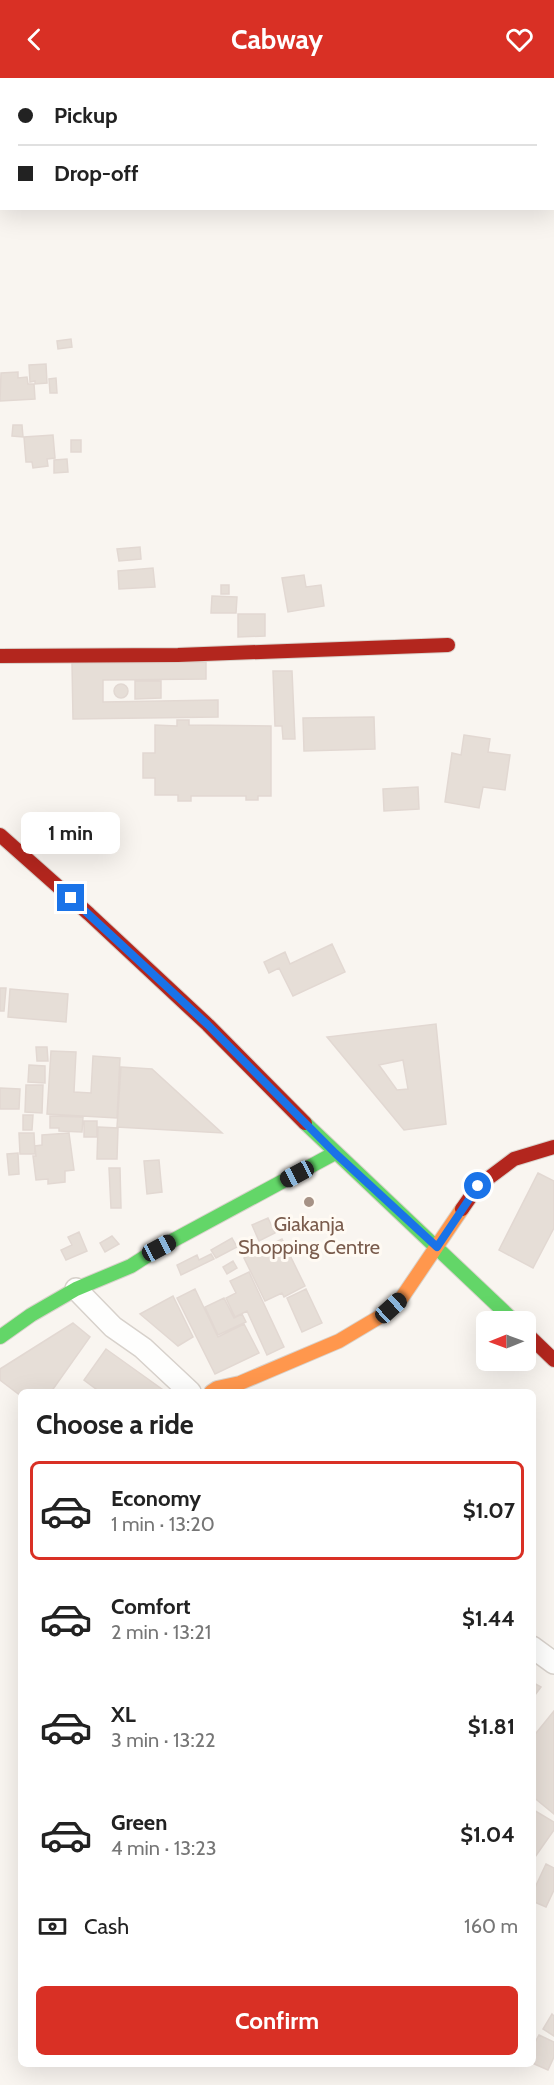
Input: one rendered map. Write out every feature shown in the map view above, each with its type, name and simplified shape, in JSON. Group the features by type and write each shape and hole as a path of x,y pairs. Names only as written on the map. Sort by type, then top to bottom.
{"street":[{"path":"0,656 178,655 448,645"},
{"path":"0,835 208,1025 335,1153 503,1311"},
{"path":"216,1389 240,1383 339,1341 381,1317 401,1299 478,1186 514,1159 554,1147"},
{"path":"0,1337 30,1315 76,1290 132,1266 159,1248 335,1153"},
{"path":"76,1290 113,1327 143,1348 187,1389"},
{"path":"536,1650 554,1663"}],"building":[{"path":"71,339 72,347 58,349 57,341"},
{"path":"46,364 47,383 30,382 29,365"},
{"path":"18,372 18,378 27,377 28,384 34,384 35,399 0,401 1,373"},
{"path":"56,378 57,393 50,393 49,379"},
{"path":"13,425 22,425 23,437 12,436"},
{"path":"53,435 55,458 47,459 48,466 33,468 32,462 26,462 24,437"},
{"path":"71,440 81,440 81,452 71,452"},
{"path":"67,459 68,472 54,473 54,460"},
{"path":"140,547 141,559 119,561 117,549"},
{"path":"153,568 155,587 119,589 118,571"},
{"path":"304,575 306,587 321,585 324,606 288,612 282,578"},
{"path":"221,585 229,585 229,594 221,594"},
{"path":"212,596 237,597 236,613 211,613"},
{"path":"238,614 265,614 265,636 238,637"},
{"path":"206,662 206,679 103,680 103,702 218,700 218,717 73,719 72,663"},
{"path":"273,671 292,671 295,739 283,739 282,726 275,726"},
{"path":"135,681 161,681 161,698 135,699"},
{"path":"121,684 126,686 128,691 126,696 121,698 116,696 114,691 116,686"},
{"path":"374,717 375,749 304,751 303,718"},
{"path":"177,720 189,720 189,725 271,726 271,796 258,796 258,800 246,800 246,796 191,796 191,801 178,801 178,795 155,795 155,778 143,778 143,753 155,753 155,725 177,726"},
{"path":"464,735 490,739 488,752 510,755 505,790 483,787 479,808 445,802 452,753 461,755"},
{"path":"418,787 419,809 384,811 383,789"},
{"path":"332,944 345,972 293,996 279,968 269,973 264,962 285,952 290,964"},
{"path":"0,988 6,988 4,1011 0,1011"},
{"path":"10,989 68,994 66,1022 8,1017"},
{"path":"436,1024 446,1124 404,1130 327,1037","holes":["403,1060 408,1089 397,1090 379,1065"]},
{"path":"36,1047 47,1047 48,1061 37,1061"},
{"path":"51,1051 76,1052 74,1092 91,1093 93,1056 120,1058 117,1118 47,1114"},
{"path":"29,1065 45,1066 45,1083 28,1082"},
{"path":"121,1067 152,1069 222,1133 117,1127"},
{"path":"26,1085 43,1085 42,1113 25,1112"},
{"path":"0,1088 20,1089 19,1109 0,1109"},
{"path":"23,1115 33,1115 32,1130 23,1130"},
{"path":"50,1116 83,1117 82,1132 59,1131 59,1128 50,1128"},
{"path":"84,1121 97,1121 97,1137 84,1137"},
{"path":"98,1127 118,1128 117,1159 97,1159"},
{"path":"19,1133 34,1133 35,1154 20,1154"},
{"path":"69,1133 74,1170 65,1171 65,1182 48,1184 48,1179 36,1180 33,1156 36,1156 35,1146 42,1145 42,1135"},
{"path":"18,1153 19,1174 9,1175 7,1154"},
{"path":"159,1160 162,1192 147,1194 144,1161"},
{"path":"109,1168 120,1168 121,1208 111,1208"},
{"path":"538,1173 554,1181 554,1228 533,1268 499,1250"},
{"path":"268,1218 275,1233 259,1241 252,1225"},
{"path":"79,1232 87,1251 66,1260 61,1250 72,1245 68,1237"},
{"path":"112,1236 119,1244 105,1252 100,1243"},
{"path":"232,1238 237,1247 216,1258 211,1250"},
{"path":"282,1239 305,1286 284,1297 282,1293 265,1301 244,1258"},
{"path":"211,1254 214,1259 181,1275 177,1265 197,1255 199,1260"},
{"path":"233,1261 237,1268 227,1274 223,1267"},
{"path":"249,1272 284,1347 267,1355 247,1311 235,1317 226,1298 236,1293 230,1281"},
{"path":"195,1289 218,1337 244,1324 259,1353 215,1374 177,1298"},
{"path":"306,1289 322,1323 302,1332 287,1298"},
{"path":"173,1296 193,1337 178,1346 140,1314"},
{"path":"224,1298 234,1318 242,1314 246,1322 218,1335 205,1307"},
{"path":"73,1323 90,1337 53,1389 18,1389 18,1394 0,1380 0,1369"},
{"path":"106,1349 162,1389 96,1389 84,1380"},
{"path":"536,1684 541,1687 536,1694"},
{"path":"554,1711 554,1814 536,1799 536,1733"},
{"path":"536,1811 554,1822 554,1830 536,1856"},
{"path":"546,1864 554,1868 554,1890 546,1907 536,1903 536,1885"},
{"path":"552,2014 554,2016 554,2036 543,2029"},
{"path":"539,2035 554,2042 554,2057 548,2070 536,2065 536,2041"}],"traffic: fast":[{"path":"305,1123 503,1311"},
{"path":"0,1337 31,1315 76,1289 131,1266 159,1248 335,1153"}],"traffic: slow":[{"path":"216,1389 240,1383 339,1341 381,1316 401,1299 462,1209"}],"traffic: jam":[{"path":"0,656 178,655 448,645"},
{"path":"0,835 208,1025 305,1123"},
{"path":"462,1209 478,1186 514,1159 554,1147"},
{"path":"536,1343 554,1360"}],"place":[{"name":"Giakanja Shopping Centre","path":"309,1202"}],"route":[{"path":"71,898 208,1025 335,1153 437,1247 478,1186"}]}
